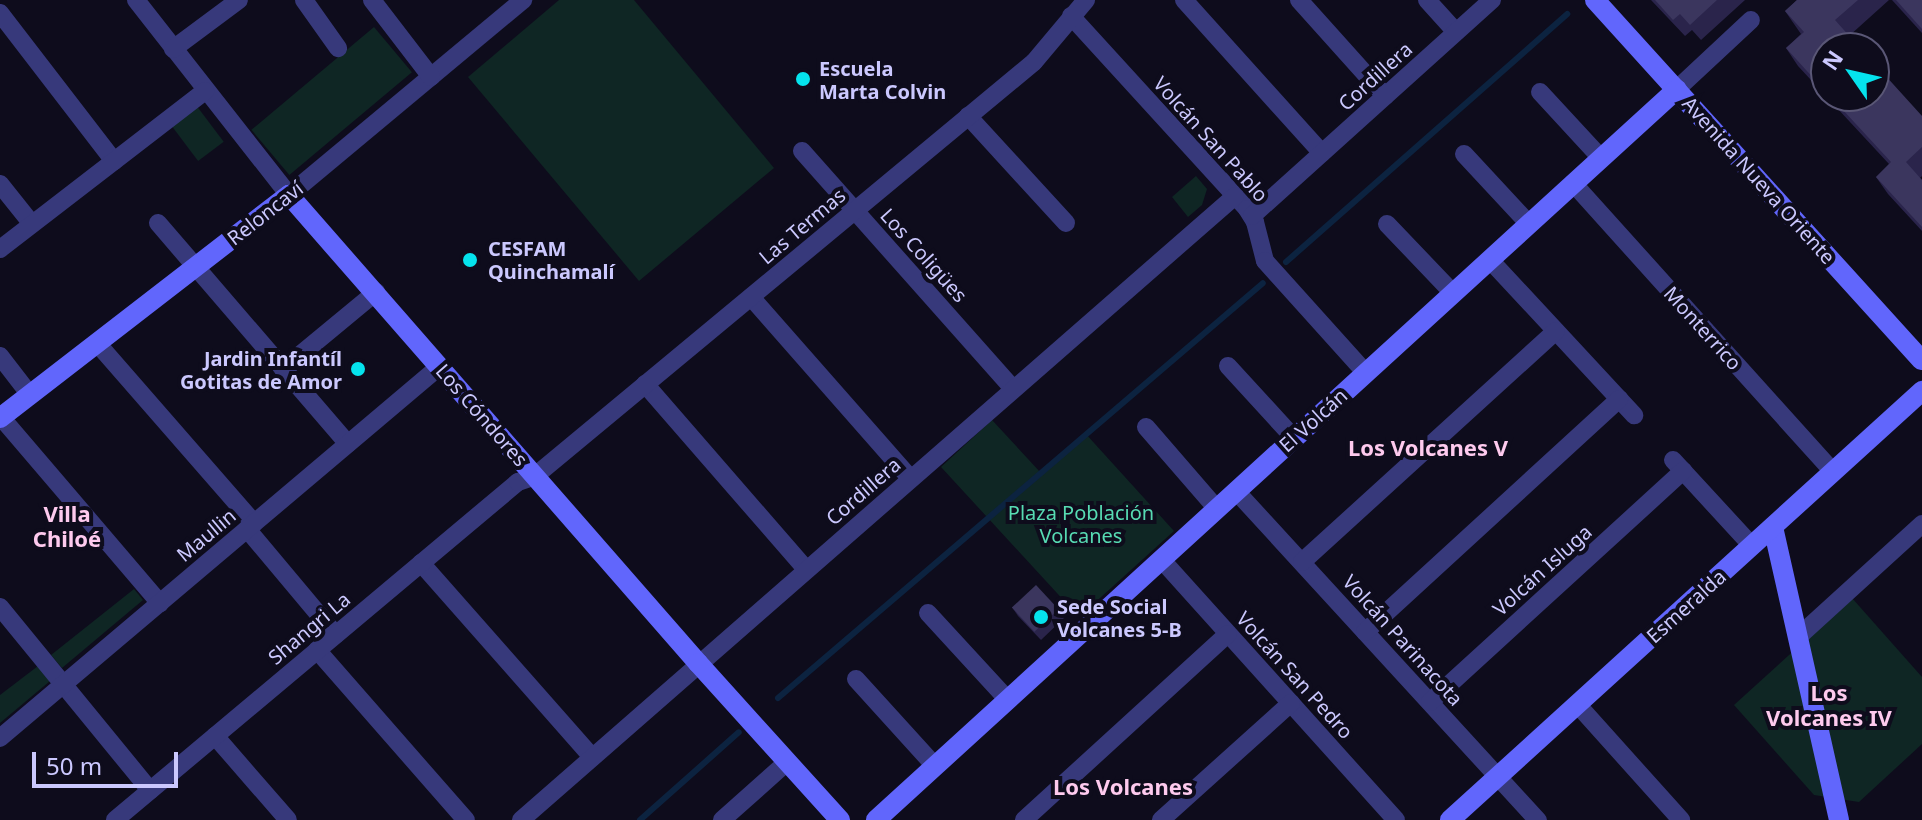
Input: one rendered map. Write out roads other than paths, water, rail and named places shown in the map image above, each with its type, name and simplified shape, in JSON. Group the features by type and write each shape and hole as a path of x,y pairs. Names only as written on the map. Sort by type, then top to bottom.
{"street":[{"path":"0,4 5,0"},
{"name":"Los Cóndores","path":"136,0 289,195 698,663 840,820"},
{"path":"173,49 239,0"},
{"path":"304,0 338,48"},
{"path":"372,0 431,77"},
{"name":"Reloncaví","path":"0,418 289,195 523,0"},
{"name":"Las Termas","path":"535,476 1039,57 1086,0"},
{"path":"1184,0 1322,153"},
{"path":"1299,0 1385,96"},
{"path":"1427,0 1456,32"},
{"name":"Cordillera","path":"1252,216 1492,0"},
{"name":"Avenida Nueva Oriente","path":"1595,0 1922,360"},
{"path":"0,13 114,161"},
{"name":"Volcán San Pablo","path":"1071,16 1252,216 1265,261 1366,373"},
{"name":"El Volcán","path":"885,817 935,766 1751,20"},
{"path":"0,249 205,91"},
{"path":"1540,92 1601,158"},
{"path":"968,116 1066,223"},
{"name":"Los Coligües","path":"802,151 1013,389"},
{"path":"1464,154 1529,224"},
{"name":"Monterrico","path":"1573,183 1833,472"},
{"path":"0,184 32,224"},
{"name":"Cordillera","path":"521,820 1235,196"},
{"path":"158,223 348,444"},
{"path":"1387,224 1453,293"},
{"path":"1490,260 1634,415"},
{"path":"283,369 376,292"},
{"path":"751,297 910,478"},
{"path":"1302,562 1556,331"},
{"path":"97,343 250,526 336,635"},
{"path":"0,356 30,395"},
{"name":"Maullin","path":"0,738 440,366"},
{"path":"1228,366 1294,438"},
{"path":"645,384 806,569"},
{"name":"Esmeralda","path":"1450,820 1922,391"},
{"path":"1365,632 1619,399"},
{"path":"0,418 160,603"},
{"path":"1146,427 1217,509"},
{"name":"Volcán Isluga","path":"1430,702 1678,465 1752,546"},
{"name":"Shangri La","path":"118,819 518,482 535,476"},
{"name":"Volcán Parinacota","path":"1236,491 1538,820"},
{"path":"1773,527 1839,820"},
{"path":"1798,637 1920,531"},
{"name":"Volcán San Pedro","path":"1161,559 1396,820"},
{"path":"421,563 592,757"},
{"path":"0,607 150,790"},
{"path":"928,613 1008,700"},
{"path":"1024,820 1228,634"},
{"path":"317,650 466,820"},
{"path":"856,679 935,766"},
{"path":"1161,820 1291,703"},
{"path":"1577,704 1681,820"},
{"path":"215,736 288,820"},
{"path":"722,820 787,762"}],"waterway":[{"path":"1286,262 1567,14"},
{"path":"778,698 1263,283"},
{"path":"640,820 739,732"}],"place":[{"name":"Escuela Marta Colvin","path":"803,79"},
{"name":"CESFAM Quinchamalí","path":"470,260"},
{"name":"Jardin Infantíl Gotitas de Amor","path":"358,369"},
{"name":"Sede Social Volcanes 5-B","path":"1041,617"}],"district":[{"name":"Los Volcanes V","path":"1428,448"},
{"name":"Villa Chiloé","path":"67,526"},
{"name":"Los Volcanes IV","path":"1829,704"},
{"name":"Los Volcanes","path":"1123,787"}],"park label":[{"name":"Plaza Población Volcanes","path":"1081,524"}]}
